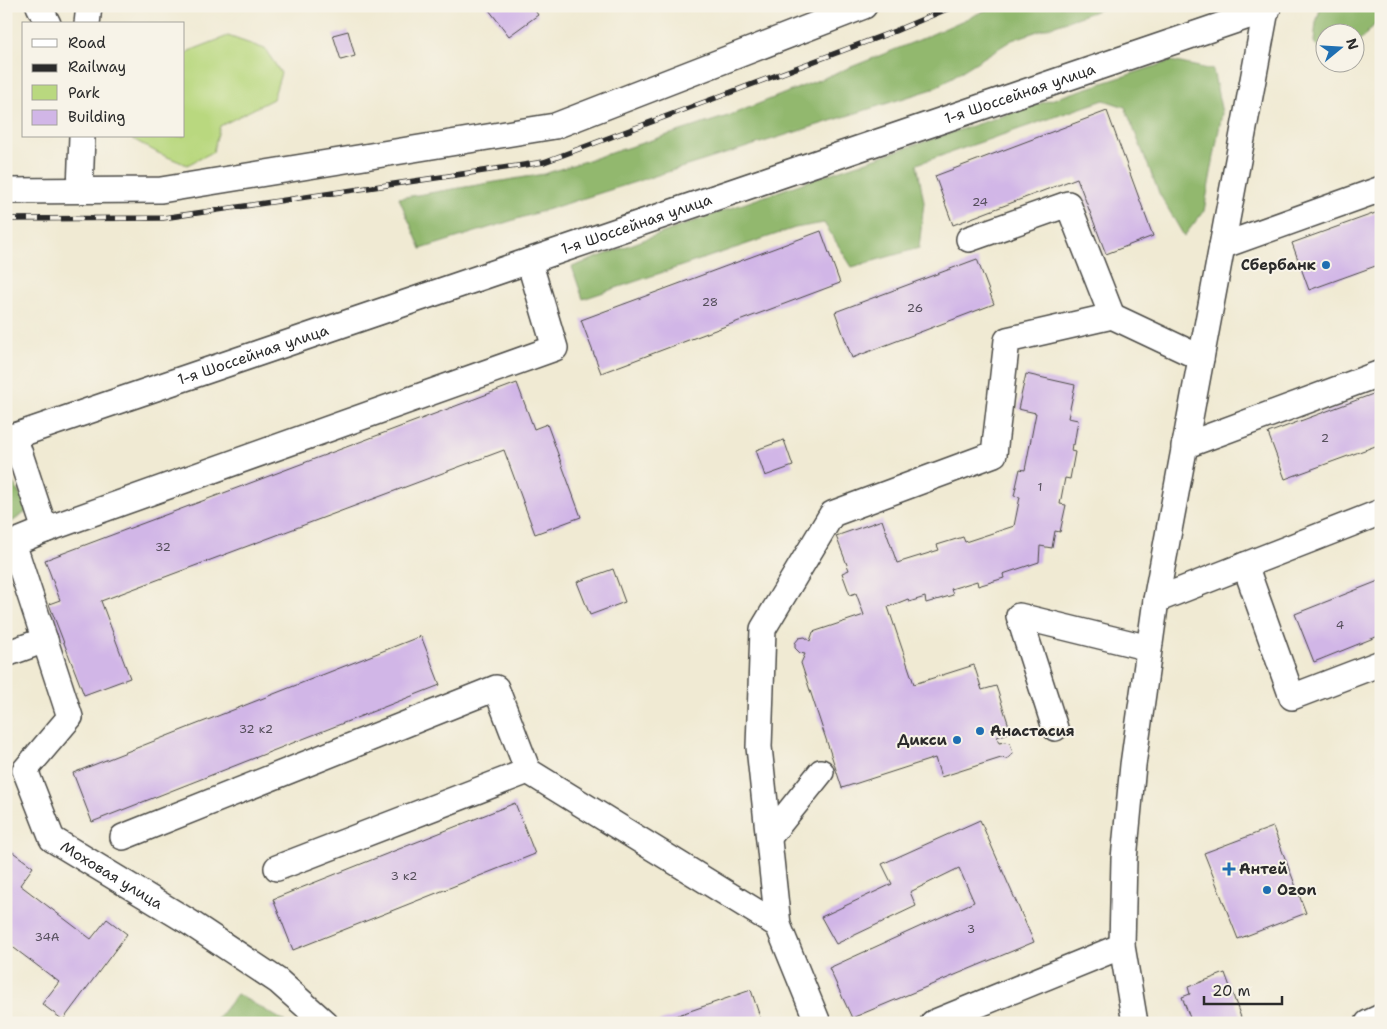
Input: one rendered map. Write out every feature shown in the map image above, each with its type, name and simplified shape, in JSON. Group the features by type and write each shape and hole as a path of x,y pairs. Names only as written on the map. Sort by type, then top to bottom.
{"street":[{"path":"39,6 47,22"},
{"path":"87,22 89,6"},
{"path":"6,191 161,190 555,126 864,6"},
{"path":"1135,1023 1122,946 1124,859 1133,765 1156,600 1266,8"},
{"name":"1-я Шоссейная улица","path":"10,437 1266,8"},
{"path":"80,190 82,138"},
{"path":"1222,246 1381,189"},
{"path":"969,239 1068,204 1112,316"},
{"path":"10,437 45,530 555,348 529,261"},
{"path":"818,1023 778,925 759,747 763,629 832,514 994,454 1007,340 1112,316 1201,358"},
{"path":"1184,446 1381,373"},
{"path":"1156,600 1381,512"},
{"name":"Моховая улица","path":"45,530 13,543 70,717 25,770 52,839 189,922 278,981 325,1023"},
{"path":"1245,565 1292,697 1381,663"},
{"path":"1055,728 1019,616 1149,648"},
{"path":"6,654 45,640"},
{"path":"122,837 496,688 528,771 778,925"},
{"path":"277,868 528,771"},
{"path":"769,837 821,772"},
{"path":"933,1023 1122,946"},
{"path":"1368,1023 1381,1017"}],"green space":[{"path":"995,6 1110,6 1012,40 933,89 421,249 399,198 544,174 728,116 919,40"},
{"path":"1321,6 1381,6 1381,18 1364,36 1364,22 1316,22"},
{"path":"228,36 265,49 281,73 273,99 220,126 213,152 187,165 158,153 133,138 185,138 185,56 189,51"},
{"path":"1171,61 1213,70 1222,113 1204,211 1184,236 1159,193 1125,107 1104,100 917,164 924,202 919,248 852,267 824,223 795,228 583,299 572,267 795,186"},
{"path":"6,476 9,476 29,510 6,526"},
{"path":"237,994 284,1021 285,1023 214,1023"}],"building":[{"path":"486,6 532,6 538,15 509,36"},
{"path":"348,31 355,56 341,60 333,35"},
{"path":"1107,111 1153,236 1106,254 1077,178 953,225 935,176"},
{"path":"1381,211 1381,264 1309,290 1292,243"},
{"path":"821,231 840,283 601,373 581,320"},
{"path":"977,259 994,304 852,358 835,312"},
{"path":"1026,374 1075,385 1068,418 1078,420 1074,445 1072,444 1071,451 1075,452 1070,479 1065,478 1060,504 1066,505 1060,532 1055,531 1052,548 1040,546 1039,562 1003,574 1004,578 978,586 977,581 951,589 953,595 926,603 925,597 909,602 908,599 888,607 914,684 974,665 982,690 996,686 1011,732 997,737 999,743 1010,743 1013,753 1006,759 1001,758 941,777 935,758 842,788 801,663 805,654 800,653 795,648 795,643 799,638 805,637 810,641 813,632 864,615 856,593 850,595 842,573 849,570 836,536 882,520 897,563 939,550 937,545 963,537 965,542 1014,526 1020,497 1014,496 1020,469 1025,470 1036,413 1018,409"},
{"path":"517,383 534,429 547,424 581,517 535,534 504,450 101,601 130,678 84,695 49,604 60,600 45,560"},
{"path":"1381,391 1381,444 1285,479 1268,433"},
{"path":"784,440 793,466 765,476 756,450"},
{"path":"613,569 625,602 590,615 577,582"},
{"path":"1381,580 1381,635 1314,662 1295,614"},
{"path":"421,636 440,685 92,822 73,773"},
{"path":"515,803 535,854 293,950 273,899"},
{"path":"980,820 1034,942 852,1018 829,968 974,902 959,868 910,892 916,906 836,944 821,917 892,884 882,864"},
{"path":"1273,827 1306,913 1238,939 1204,853"},
{"path":"10,850 33,867 20,885 91,939 107,919 127,934 63,1020 42,1004 59,982 6,942 6,855"},
{"path":"1225,973 1243,1023 1192,1023 1182,997 1190,994 1188,987"},
{"path":"751,990 762,1023 658,1023 658,1022"}],"railway":[{"path":"6,219 163,218 544,162 895,31 954,6"}],"place":[{"name":"Сбербанк","path":"1326,265"},
{"name":"Анастасия","path":"980,731"},
{"name":"Дикси","path":"957,740"},
{"name":"Антей","path":"1229,869"},
{"name":"Ozon","path":"1267,890"}]}
